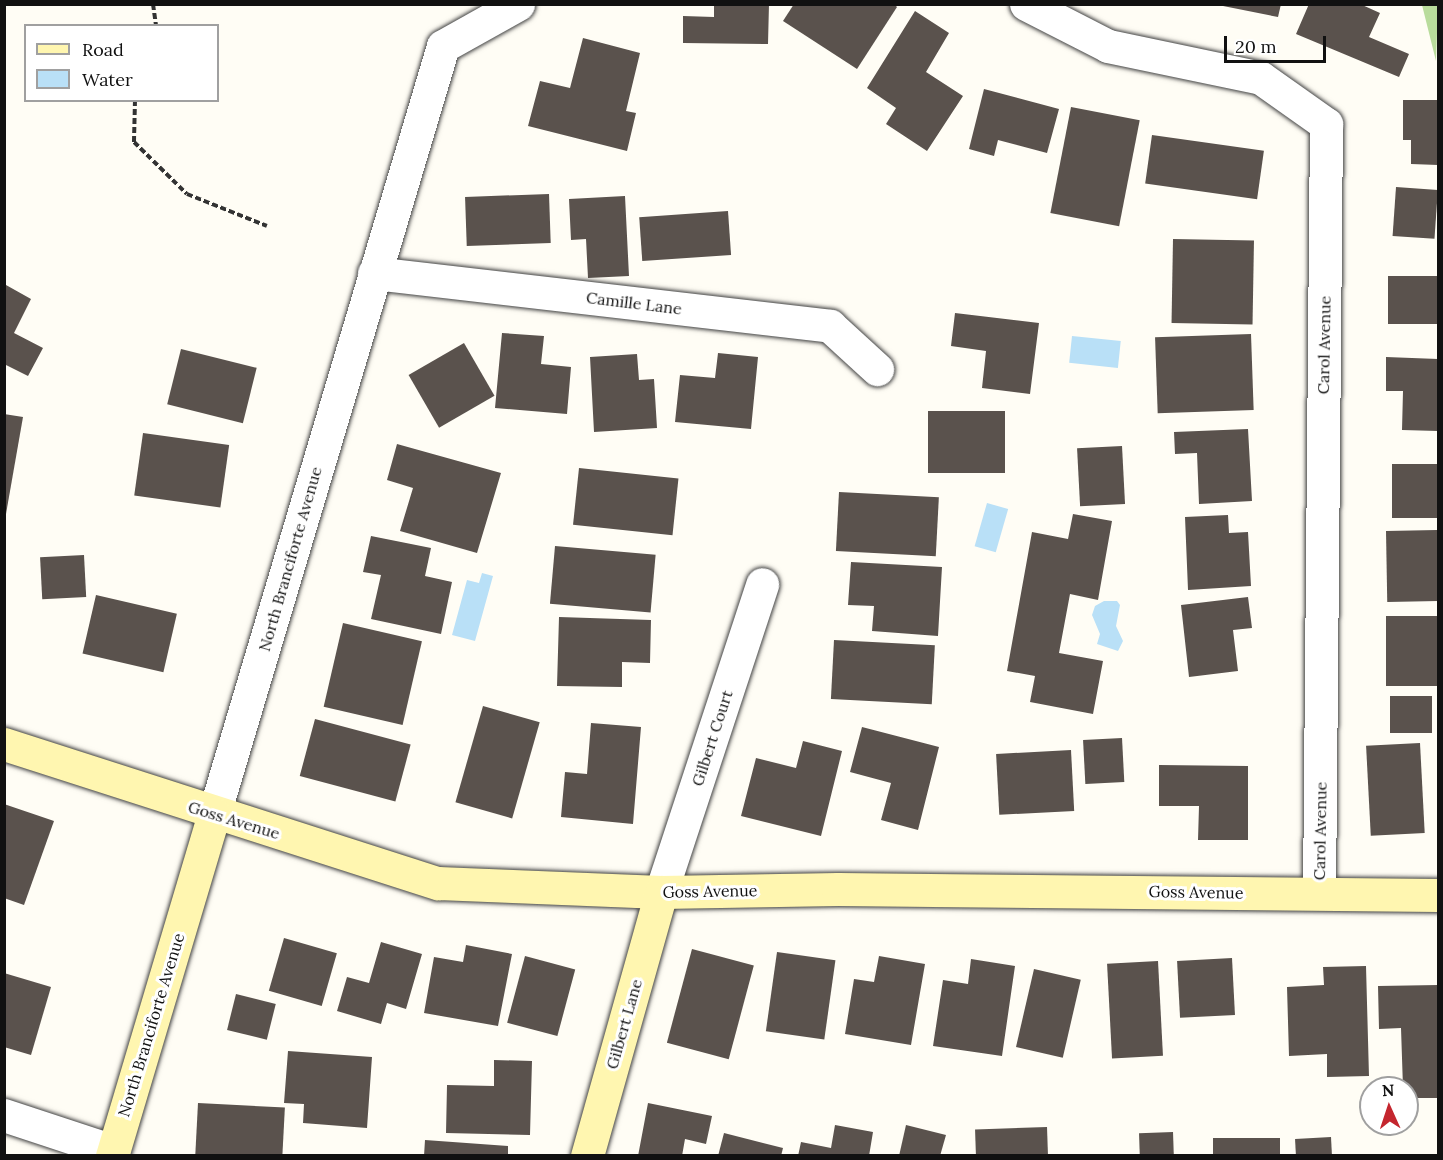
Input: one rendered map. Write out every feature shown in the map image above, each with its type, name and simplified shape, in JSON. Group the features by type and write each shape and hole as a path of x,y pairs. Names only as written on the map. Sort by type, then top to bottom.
{"street":[{"name":"North Branciforte Avenue","path":"113,1153 443,46 518,4"},
{"name":"Carol Avenue","path":"1026,4 1108,46 1261,78 1326,124 1319,893"},
{"name":"Camille Lane","path":"374,273 830,326 877,369"},
{"name":"Gilbert Court","path":"661,892 762,584"},
{"name":"Goss Avenue","path":"4,744 214,814 438,883 661,892 838,889 1438,895"},
{"name":"Gilbert Lane","path":"588,1155 661,892"},
{"path":"4,1115 113,1153"}],"path":[{"path":"153,4 156,24"},
{"path":"135,102 134,142 187,194 267,226"}],"green space":[{"path":"1422,5 1438,5 1436,61"}],"water":[{"path":"1072,336 1121,341 1118,368 1069,363"},
{"path":"987,503 1008,509 996,552 975,546"},
{"path":"482,573 493,576 475,641 452,635 467,580 479,583"},
{"path":"1104,601 1117,601 1120,605 1116,626 1123,641 1118,651 1097,644 1100,634 1092,615 1095,606"}],"building":[{"path":"714,4 769,4 768,44 683,43 683,16 714,17"},
{"path":"794,4 894,4 897,7 857,69 783,21"},
{"path":"1213,4 1281,4 1278,17"},
{"path":"1309,4 1360,4 1380,13 1369,37 1409,54 1399,77 1296,34"},
{"path":"915,11 949,33 926,72 963,96 927,151 886,124 896,108 867,88"},
{"path":"583,38 640,53 626,111 636,113 627,151 528,126 540,81 570,88"},
{"path":"984,89 1059,109 1047,153 998,140 994,156 969,149"},
{"path":"1403,100 1438,100 1438,165 1411,164 1411,140 1403,140"},
{"path":"1071,107 1140,120 1119,226 1050,213"},
{"path":"1152,135 1264,151 1257,199 1145,184"},
{"path":"1396,187 1438,190 1434,239 1393,236"},
{"path":"549,194 551,243 467,246 465,197"},
{"path":"625,196 629,276 588,278 586,239 571,240 569,199"},
{"path":"728,211 731,255 642,261 639,217"},
{"path":"1173,239 1254,240 1253,324 1172,323"},
{"path":"1388,276 1438,276 1438,324 1388,324"},
{"path":"6,285 31,299 14,333 43,348 28,376 4,364"},
{"path":"955,313 1039,323 1030,394 982,388 986,351 951,346"},
{"path":"502,333 544,336 541,364 571,367 567,414 495,408"},
{"path":"1251,334 1254,410 1158,413 1155,337"},
{"path":"464,343 495,396 439,428 409,375"},
{"path":"181,349 257,368 243,423 167,404"},
{"path":"718,353 758,357 751,429 675,422 680,375 715,378"},
{"path":"637,354 639,380 654,379 657,428 594,432 590,357"},
{"path":"1386,357 1438,359 1438,431 1402,430 1403,391 1386,391"},
{"path":"928,411 1005,411 1005,473 928,473"},
{"path":"4,414 23,417 6,514 4,514"},
{"path":"1248,429 1252,501 1199,504 1197,453 1175,454 1174,432"},
{"path":"143,433 229,445 220,507 134,495"},
{"path":"397,444 501,473 477,553 400,531 413,488 387,480"},
{"path":"1122,446 1125,504 1080,506 1077,448"},
{"path":"1392,464 1438,464 1438,518 1392,518"},
{"path":"579,468 678,478 672,535 573,525"},
{"path":"839,492 939,497 936,556 836,551"},
{"path":"1073,514 1112,521 1098,600 1070,594 1059,653 1103,661 1093,714 1030,702 1035,676 1007,671 1032,532 1068,539"},
{"path":"1228,515 1229,533 1248,532 1251,586 1188,590 1185,517"},
{"path":"1437,530 1438,601 1387,602 1386,531"},
{"path":"371,536 431,548 425,576 452,582 441,634 371,619 381,575 363,572"},
{"path":"555,546 656,555 651,613 550,604"},
{"path":"84,555 86,597 42,599 40,557"},
{"path":"851,562 942,567 938,636 872,631 874,606 848,605"},
{"path":"96,595 177,614 163,672 83,653"},
{"path":"1248,597 1252,628 1233,630 1238,671 1189,677 1181,605"},
{"path":"1386,616 1438,616 1438,686 1386,686"},
{"path":"559,617 651,620 650,663 622,662 622,687 557,686"},
{"path":"343,623 422,641 403,725 324,707"},
{"path":"834,640 935,645 932,704 831,699"},
{"path":"1390,696 1432,696 1432,733 1390,733"},
{"path":"483,706 540,722 512,818 455,802"},
{"path":"315,719 411,745 395,802 300,776"},
{"path":"591,723 641,727 633,824 561,817 565,772 587,774"},
{"path":"862,727 939,747 918,830 881,820 891,783 850,772"},
{"path":"1122,738 1124,782 1085,784 1083,740"},
{"path":"803,741 842,751 821,836 741,816 756,758 796,768"},
{"path":"1420,743 1425,833 1371,836 1366,746"},
{"path":"1071,750 1074,811 999,815 996,754"},
{"path":"1159,765 1248,766 1248,840 1198,840 1199,806 1159,806"},
{"path":"4,804 54,821 24,905 4,898"},
{"path":"284,938 337,953 322,1006 269,991"},
{"path":"381,942 422,954 406,1009 387,1003 381,1024 337,1011 347,977 369,983"},
{"path":"466,945 512,954 498,1026 424,1013 434,957 463,962"},
{"path":"692,949 754,966 729,1059 667,1043"},
{"path":"777,952 835,960 824,1039 766,1031"},
{"path":"525,956 575,969 557,1036 507,1023"},
{"path":"879,956 925,964 911,1045 845,1034 854,979 874,982"},
{"path":"1232,958 1235,1015 1180,1018 1177,961"},
{"path":"971,959 1015,966 1002,1056 933,1046 943,980 968,984"},
{"path":"1158,961 1163,1056 1112,1059 1107,964"},
{"path":"1366,966 1369,1076 1327,1077 1327,1054 1289,1056 1287,987 1324,985 1323,967"},
{"path":"1034,969 1081,980 1063,1058 1016,1047"},
{"path":"4,973 51,987 31,1055 4,1047"},
{"path":"1438,985 1438,1098 1419,1098 1419,1076 1403,1076 1401,1028 1379,1029 1378,986"},
{"path":"236,994 276,1004 267,1040 227,1030"},
{"path":"288,1051 372,1057 367,1128 303,1123 304,1104 284,1103"},
{"path":"494,1060 532,1061 530,1135 446,1133 447,1085 494,1086"},
{"path":"198,1103 285,1108 282,1156 195,1156"},
{"path":"648,1103 712,1116 706,1144 685,1139 682,1156 638,1156"},
{"path":"835,1125 873,1132 869,1156 798,1156 801,1142 831,1148"},
{"path":"906,1125 946,1135 940,1156 899,1156"},
{"path":"1047,1127 1048,1156 976,1156 975,1130"},
{"path":"1173,1132 1174,1156 1140,1156 1139,1133"},
{"path":"724,1133 783,1148 781,1156 718,1156"},
{"path":"1331,1137 1332,1156 1296,1156 1295,1139"},
{"path":"1213,1138 1280,1138 1280,1156 1213,1156"},
{"path":"425,1140 508,1146 508,1156 424,1156"}]}
